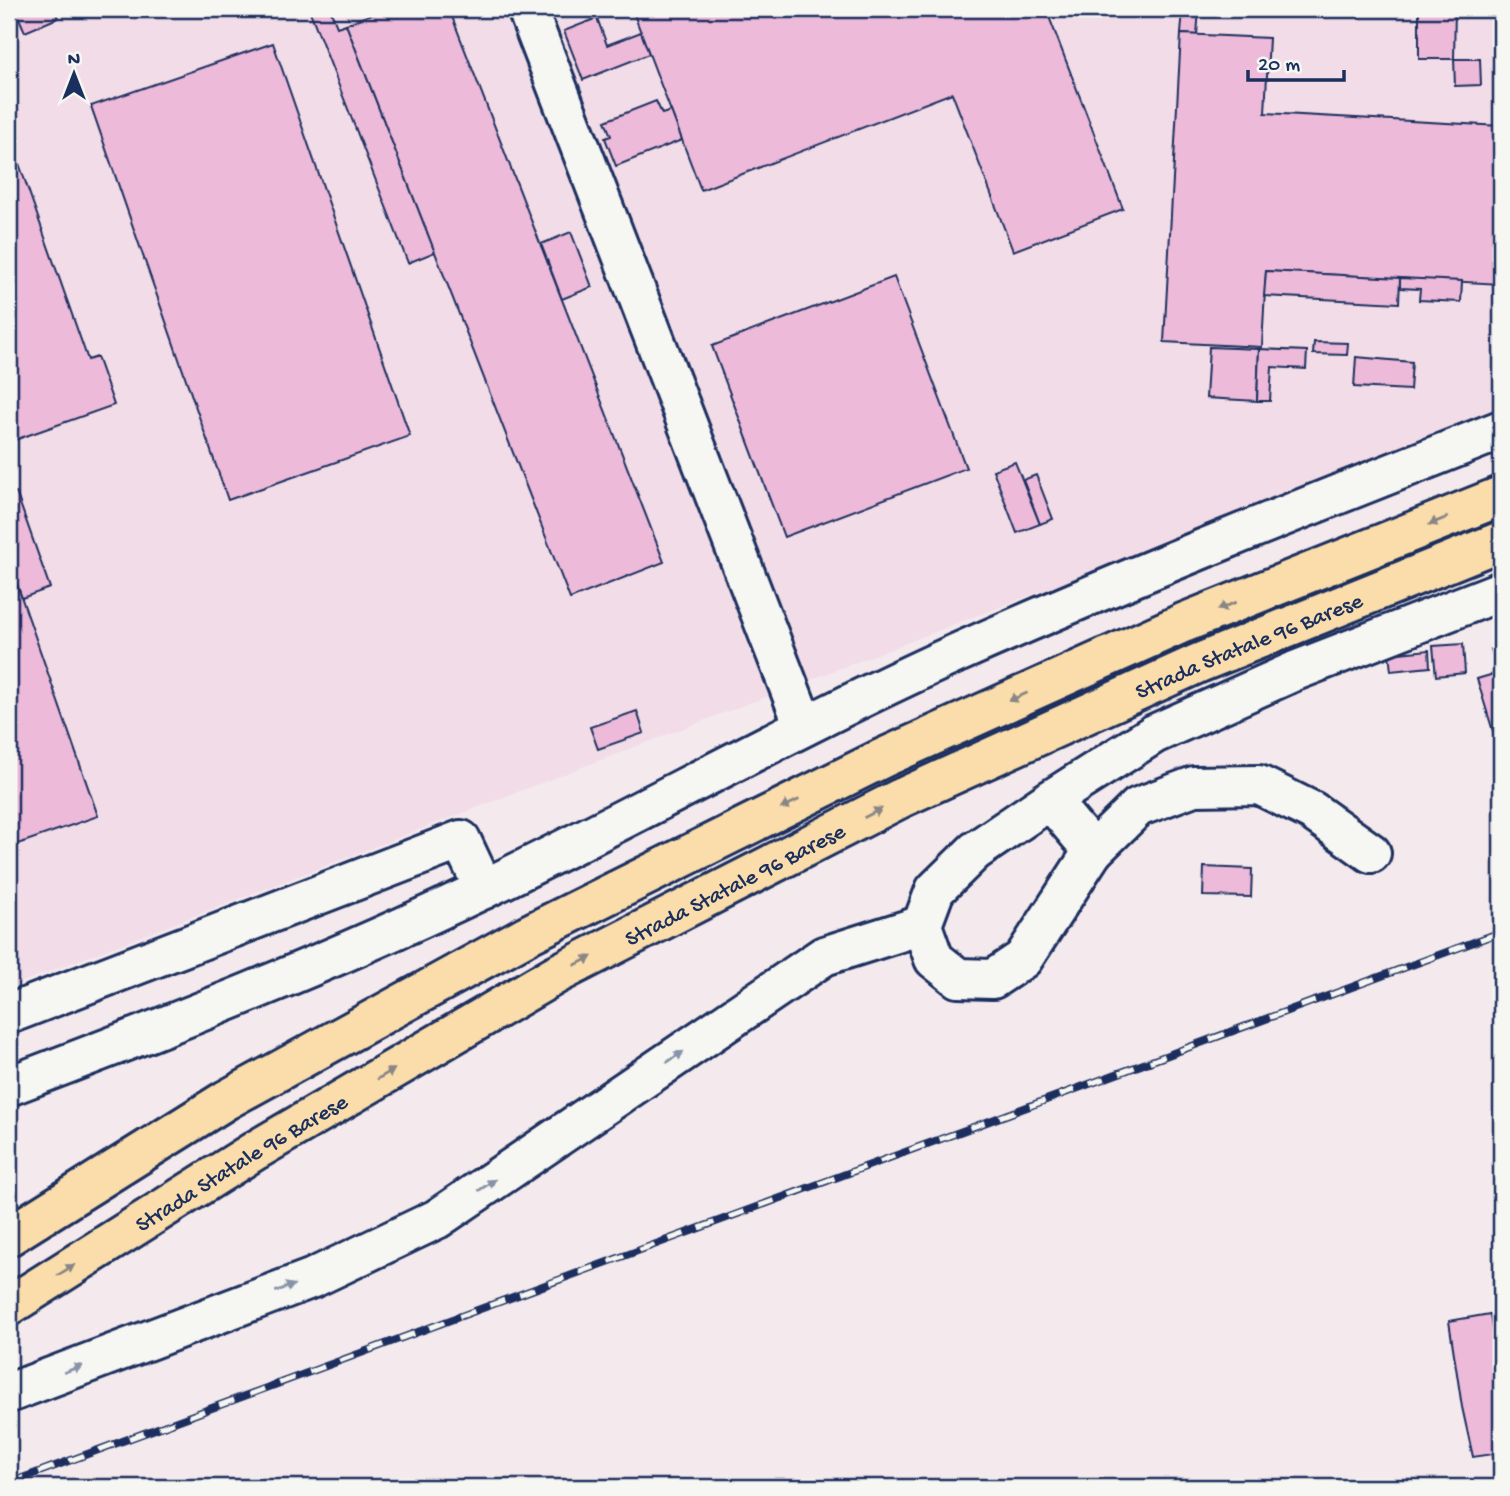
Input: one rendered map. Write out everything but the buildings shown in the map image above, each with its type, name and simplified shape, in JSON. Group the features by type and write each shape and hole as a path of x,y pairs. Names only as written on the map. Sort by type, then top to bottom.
{"highway":[{"name":"Strada Statale 96 Barese","path":"9,1236 238,1093 527,934 883,758 1183,623 1501,496"},
{"name":"Strada Statale 96 Barese","path":"9,1306 256,1150 568,969 901,798 1199,663 1501,541"}],"street":[{"path":"527,9 804,726"},
{"path":"9,1086 210,1010 484,889 804,726 954,655 1215,542 1501,430"},
{"path":"1371,853 1312,811 1259,785 1194,786 1138,807 1093,851 1023,959 993,979 958,978 934,959 922,925 935,890 975,851 1154,734 1295,671 1501,591"},
{"path":"1050,800 1093,851"},
{"path":"9,1014 461,840 484,889"},
{"path":"9,1393 313,1278 437,1219 824,956 922,925"}],"shaded area":[{"path":"9,9 1501,9 1501,415 9,987"}],"railway":[{"path":"9,1483 1501,932"}]}
